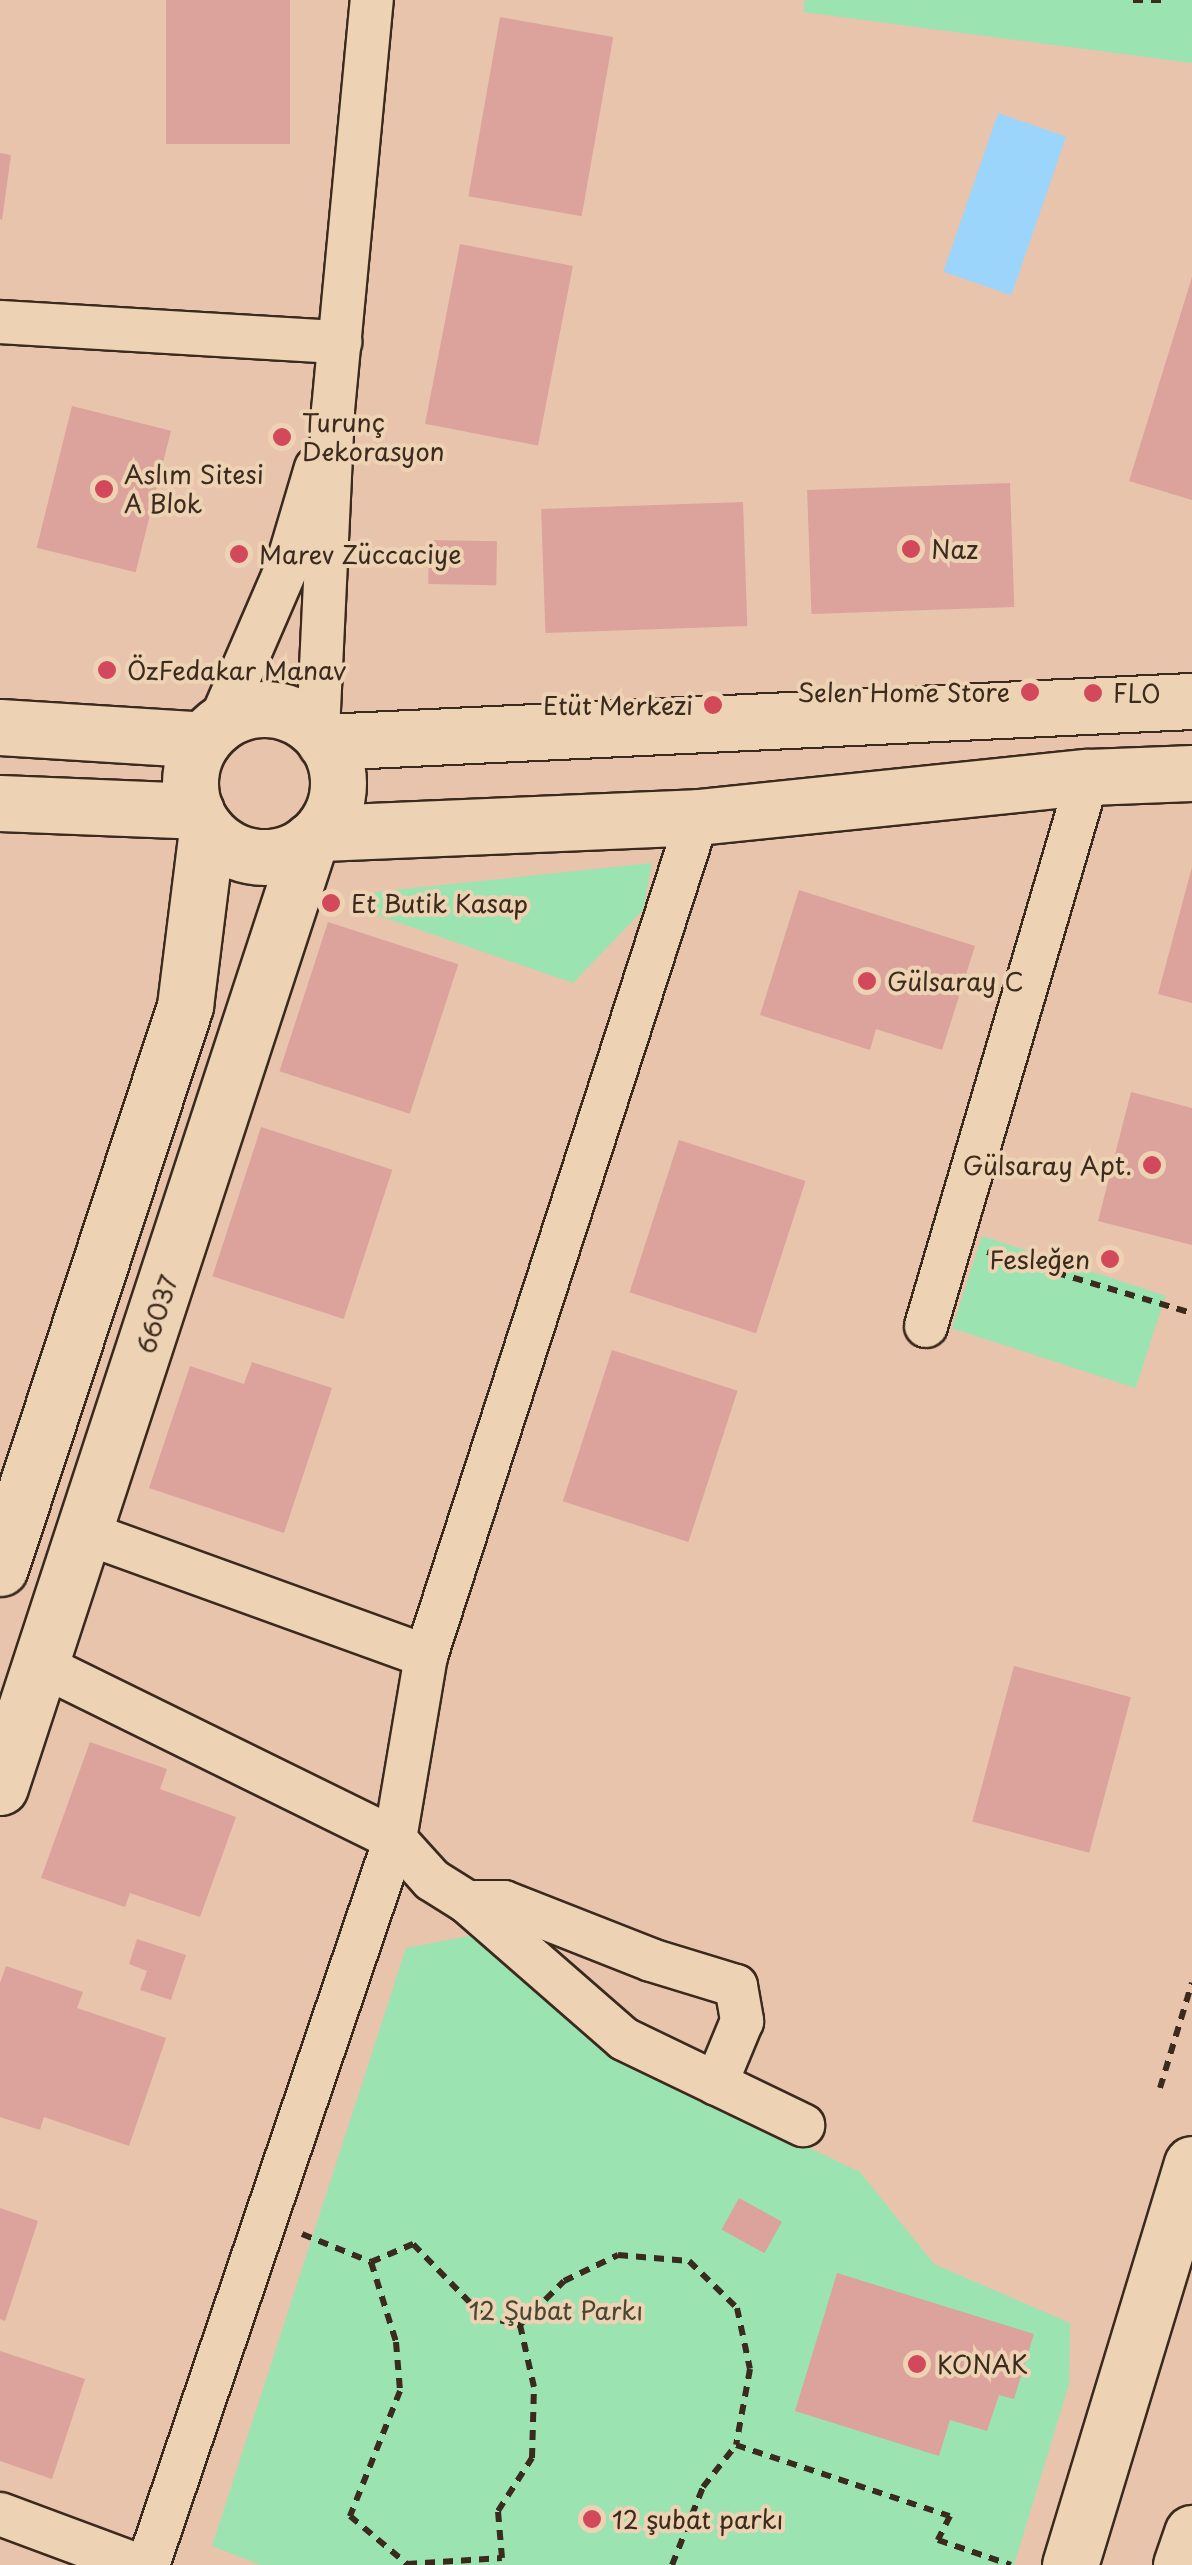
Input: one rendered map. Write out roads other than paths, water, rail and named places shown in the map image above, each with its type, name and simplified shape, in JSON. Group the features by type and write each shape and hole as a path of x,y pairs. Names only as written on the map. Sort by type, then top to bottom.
{"street":[{"path":"315,836 338,794 338,772 321,737 333,410 372,0"},
{"path":"0,322 340,342"},
{"path":"0,1568 185,1006 202,821 192,767 286,570 333,410"},
{"path":"0,727 212,732 257,709 278,710 321,737 1192,701"},
{"path":"0,803 202,821 226,847 250,856 275,856 315,836 698,817 1088,777 1192,773"},
{"path":"926,1326 1088,777"},
{"path":"148,2565 395,1840 426,1656 698,817"},
{"name":"66037","path":"0,1787 315,836"},
{"path":"86,1533 426,1656"},
{"path":"41,1665 395,1840 432,1880 467,1902 624,2039 803,2125"},
{"path":"467,1902 504,1902 651,1960 736,1986 742,2021 716,2084"},
{"path":"1070,2565 1192,2164"},
{"path":"0,2514 137,2565"},
{"path":"1181,2565 1192,2533"}],"water":[{"path":"998,113 1066,136 1011,295 943,272"}],"place":[{"name":"Turunç Dekorasyon","path":"282,437"},
{"name":"Aslım Sitesi A Blok","path":"104,489"},
{"name":"Naz","path":"911,549"},
{"name":"Marev Züccaciye","path":"239,554"},
{"name":"ÖzFedakar Manav","path":"107,670"},
{"name":"Selen Home Store","path":"1030,692"},
{"name":"FLO","path":"1093,693"},
{"name":"Etüt Merkezi","path":"713,705"},
{"name":"Et Butik Kasap","path":"331,903"},
{"name":"Gülsaray C","path":"867,981"},
{"name":"Gülsaray Apt.","path":"1152,1165"},
{"name":"Fesleğen","path":"1110,1259"},
{"name":"KONAK","path":"917,2364"},
{"name":"12 şubat parkı","path":"592,2519"}],"park label":[{"name":"12 Şubat Parkı","path":"556,2310"}]}
